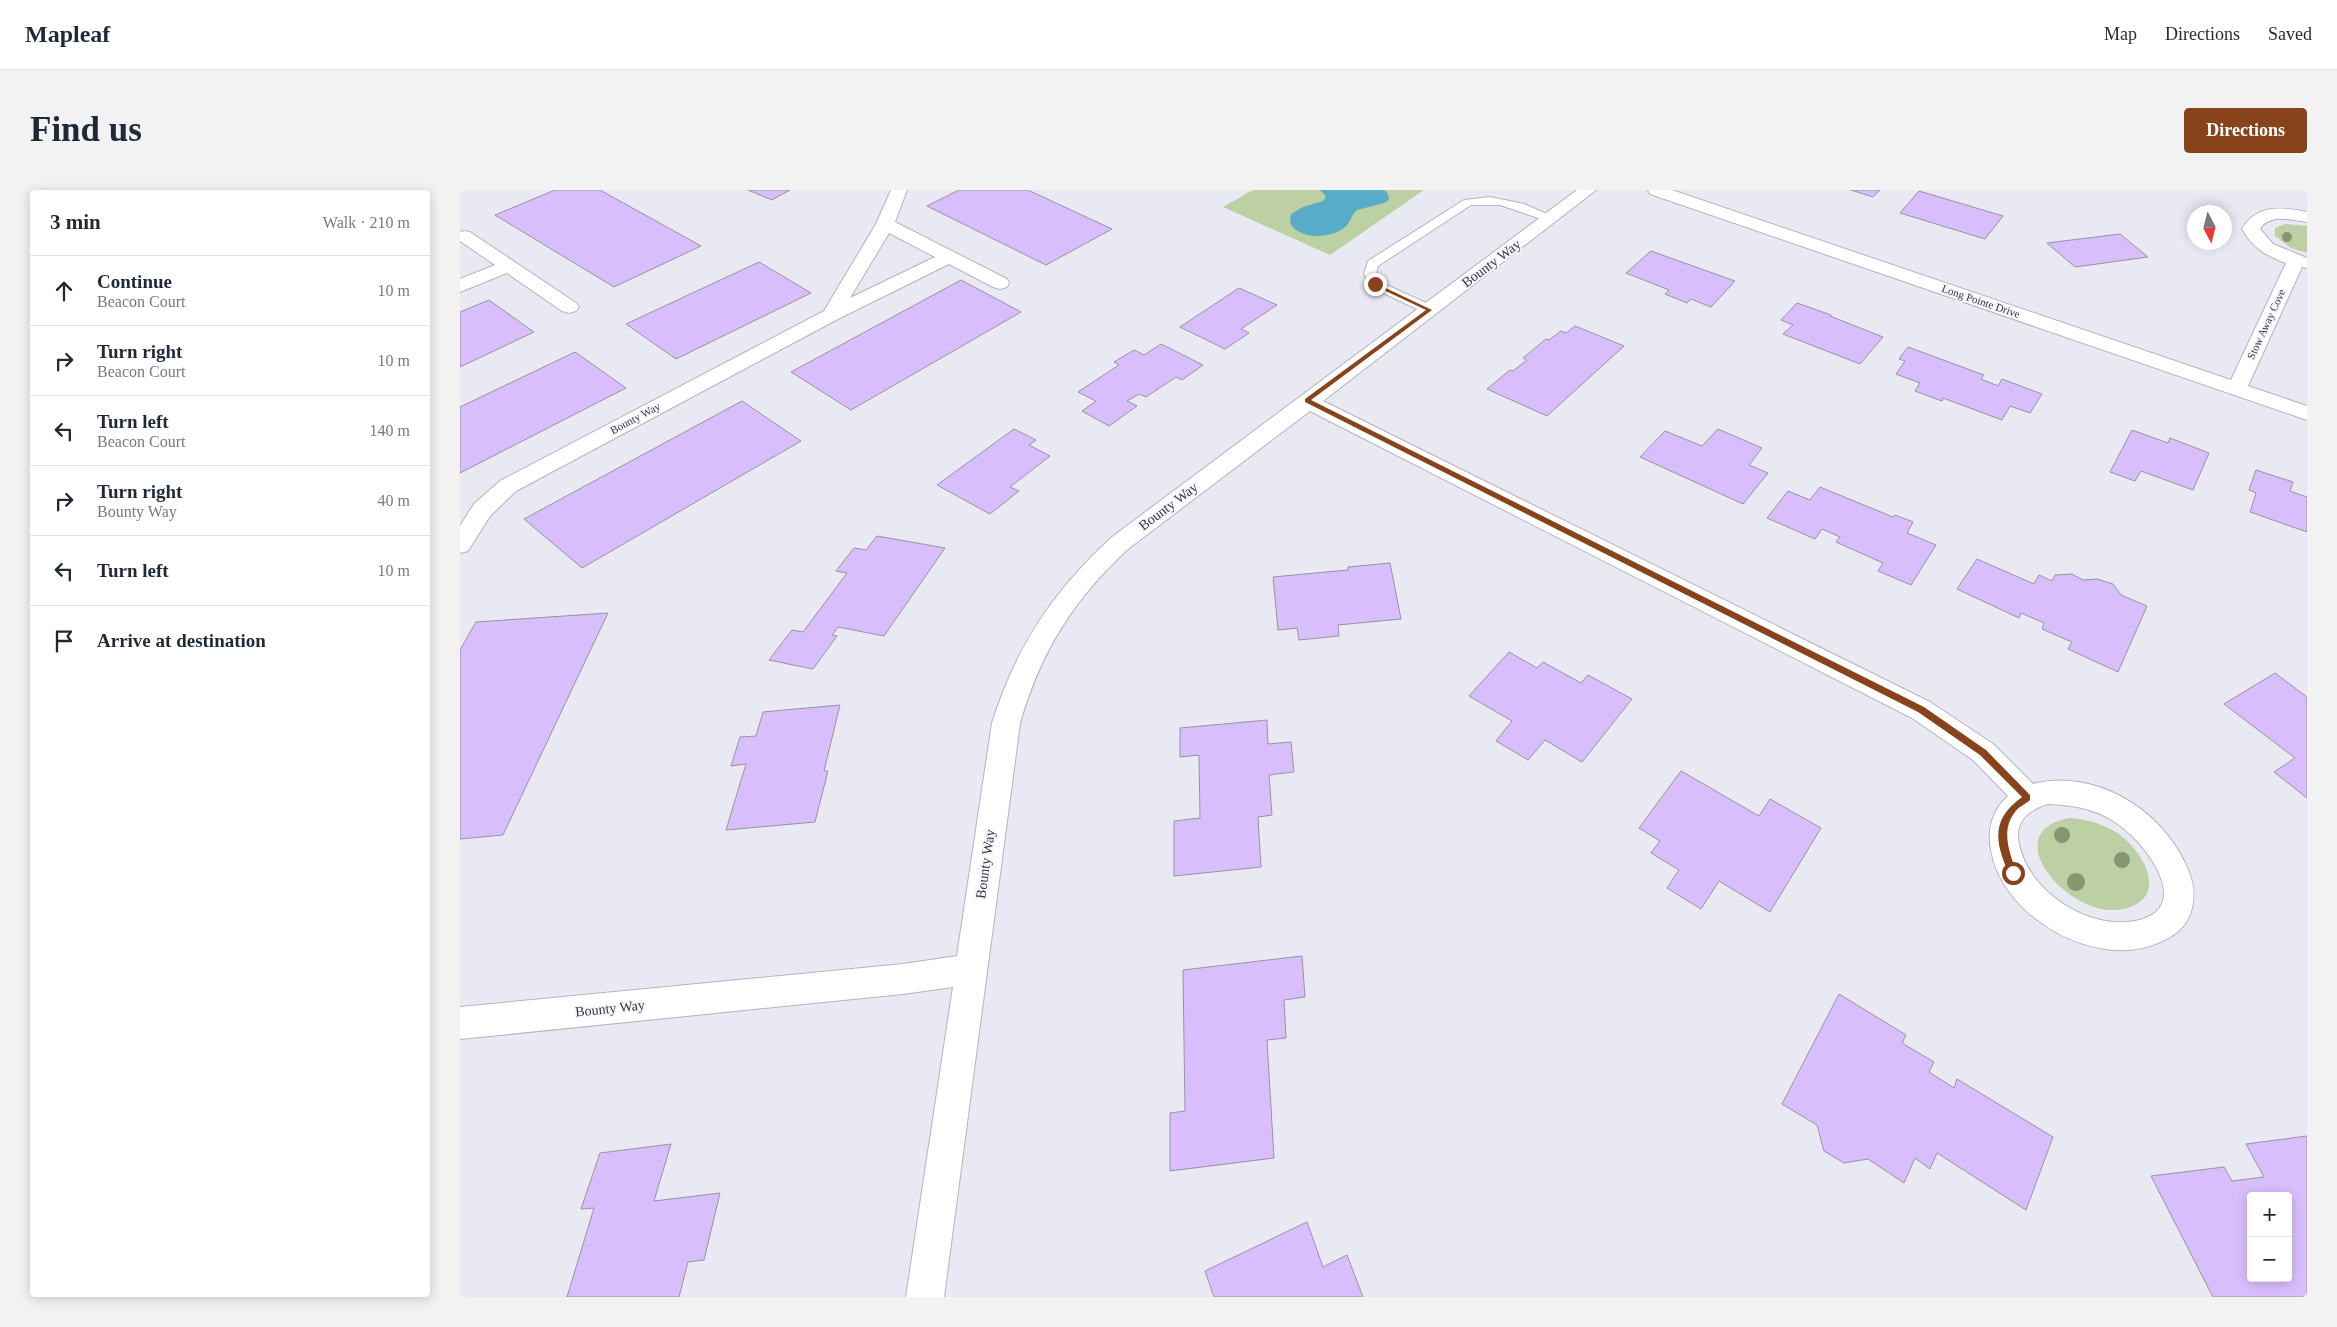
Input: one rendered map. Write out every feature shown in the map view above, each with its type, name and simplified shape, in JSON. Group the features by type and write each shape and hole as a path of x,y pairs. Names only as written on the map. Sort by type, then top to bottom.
{"street":[{"path":"831,315 885,224 899,190"},
{"name":"Bounty Way","path":"925,1297 1006,723 1020,678 1038,639 1072,590 1106,555 1588,190"},
{"name":"Long Pointe Drive","path":"1656,190 2307,413"},
{"name":"Stow Away Cove","path":"2237,388 2301,262 2274,252 2262,244 2254,236 2251,229 2254,222 2270,215 2307,217"},
{"path":"885,224 1000,283"},
{"path":"464,236 569,307"},
{"name":"Bounty Way","path":"460,545 482,510 508,486 831,315 949,257"},
{"path":"460,286 508,266"},
{"path":"1307,401 1921,710 1983,752 2028,798"},
{"path":"2048,792 2074,793 2100,800 2126,813 2148,831 2166,852 2178,880 2179,896 2176,910 2167,922 2154,932 2133,937 2107,936 2080,928 2055,915 2030,895 2013,873 2003,849 2003,828 2012,810 2028,798 2048,792"},
{"name":"Bounty Way","path":"460,1023 903,979 970,969"}],"lane":[{"path":"1430,310 1375,284 1370,274 1372,264 1468,202 1484,198 1503,201 1550,218"}],"green space":[{"path":"1253,190 1424,190 1330,255 1223,207"},
{"path":"2285,224 2307,226 2307,253 2291,248 2275,236 2275,228"},
{"path":"2069,818 2081,819 2105,826 2126,840 2135,850 2143,861 2148,873 2149,884 2146,895 2138,903 2123,909 2103,909 2082,902 2063,889 2048,874 2039,857 2038,840 2047,827"}],"water":[{"path":"1320,190 1384,190 1388,194 1389,200 1357,210 1345,227 1332,234 1308,235 1294,229 1290,223 1291,214 1303,207 1323,201 1326,196"}],"building":[{"path":"555,190 600,190 701,246 614,287 495,215"},
{"path":"748,190 790,190 772,200"},
{"path":"959,190 1028,190 1112,229 1046,265 927,206"},
{"path":"1851,190 1880,190 1873,197"},
{"path":"1919,191 2003,216 1985,239 1900,213"},
{"path":"2120,234 2148,257 2075,267 2047,243"},
{"path":"1651,251 1735,281 1711,307 1691,299 1687,303 1665,294 1669,290 1626,273"},
{"path":"759,262 811,293 676,359 626,324"},
{"path":"961,280 1021,312 851,410 791,372"},
{"path":"1239,288 1277,305 1241,329 1249,333 1225,349 1180,327"},
{"path":"489,300 534,332 460,367 460,312"},
{"path":"1797,303 1883,337 1860,364 1783,334 1793,325 1781,320"},
{"path":"1575,326 1624,346 1547,416 1487,389 1510,370 1513,371 1527,360 1523,358 1546,339 1549,340 1561,331 1566,333"},
{"path":"1161,344 1203,365 1182,380 1176,377 1146,397 1139,394 1127,401 1137,406 1109,426 1082,411 1096,401 1078,392 1119,365 1114,362 1134,350 1144,355"},
{"path":"1908,347 1984,375 1981,379 1998,386 2002,379 2042,394 2030,413 2010,406 2002,420 1943,398 1942,401 1915,391 1920,383 1896,374 1905,361 1899,359"},
{"path":"575,352 626,388 460,473 460,407"},
{"path":"742,401 801,441 582,568 524,519"},
{"path":"1014,429 1036,440 1029,445 1050,456 1010,487 1019,491 990,514 937,485"},
{"path":"1718,429 1762,448 1749,465 1768,473 1743,504 1640,457 1665,431 1702,446"},
{"path":"2132,430 2168,443 2170,438 2209,453 2193,490 2141,471 2135,481 2110,472"},
{"path":"2256,470 2293,482 2290,491 2307,497 2307,532 2250,512 2256,493 2249,490"},
{"path":"1820,487 1893,517 1895,515 1913,522 1907,533 1936,545 1911,585 1878,571 1883,563 1836,542 1840,537 1822,529 1815,539 1767,518 1788,491 1810,500"},
{"path":"877,536 945,548 884,636 838,627 832,635 837,636 813,669 769,660 792,630 803,632 847,573 836,571 854,548 866,550"},
{"path":"1977,559 2034,584 2039,575 2052,581 2055,575 2072,574 2083,580 2097,579 2113,584 2121,595 2147,606 2118,672 2068,649 2072,642 2042,629 2044,623 2021,613 2019,618 1957,589"},
{"path":"1390,563 1401,619 1338,625 1339,636 1299,640 1297,628 1278,630 1273,577 1348,570 1348,567"},
{"path":"608,613 503,835 460,839 460,650 476,622"},
{"path":"1509,652 1537,668 1543,662 1581,683 1588,675 1632,699 1582,762 1545,740 1528,760 1496,741 1512,721 1469,696"},
{"path":"2275,673 2307,697 2307,798 2274,772 2295,758 2224,704"},
{"path":"840,705 824,771 828,771 815,822 726,830 746,764 731,766 740,737 756,736 763,712"},
{"path":"1267,720 1268,744 1291,742 1294,772 1269,775 1272,815 1258,817 1261,867 1174,876 1174,821 1200,818 1199,755 1180,757 1180,728"},
{"path":"1681,771 1759,816 1770,799 1821,828 1770,912 1719,881 1701,909 1667,888 1679,870 1651,853 1660,841 1639,828"},
{"path":"1302,956 1305,997 1284,1000 1286,1038 1267,1040 1274,1158 1170,1171 1170,1113 1185,1111 1183,970"},
{"path":"1839,994 1906,1035 1902,1043 1934,1062 1929,1072 1954,1088 1957,1079 2053,1137 2026,1210 1937,1153 1930,1169 1915,1158 1904,1183 1868,1159 1844,1163 1824,1151 1817,1125 1782,1104"},
{"path":"2307,1136 2307,1297 2213,1297 2151,1176 2224,1167 2232,1181 2264,1177 2246,1144"},
{"path":"671,1144 654,1201 720,1193 704,1260 688,1262 679,1297 567,1297 594,1208 581,1209 600,1153"},
{"path":"1307,1222 1323,1267 1347,1255 1363,1297 1214,1297 1205,1271"}],"route":[{"path":"1375,284 1430,310 1307,401 1921,710 1983,752 2028,798 2012,810 2003,828 2003,849 2013,873"}]}
